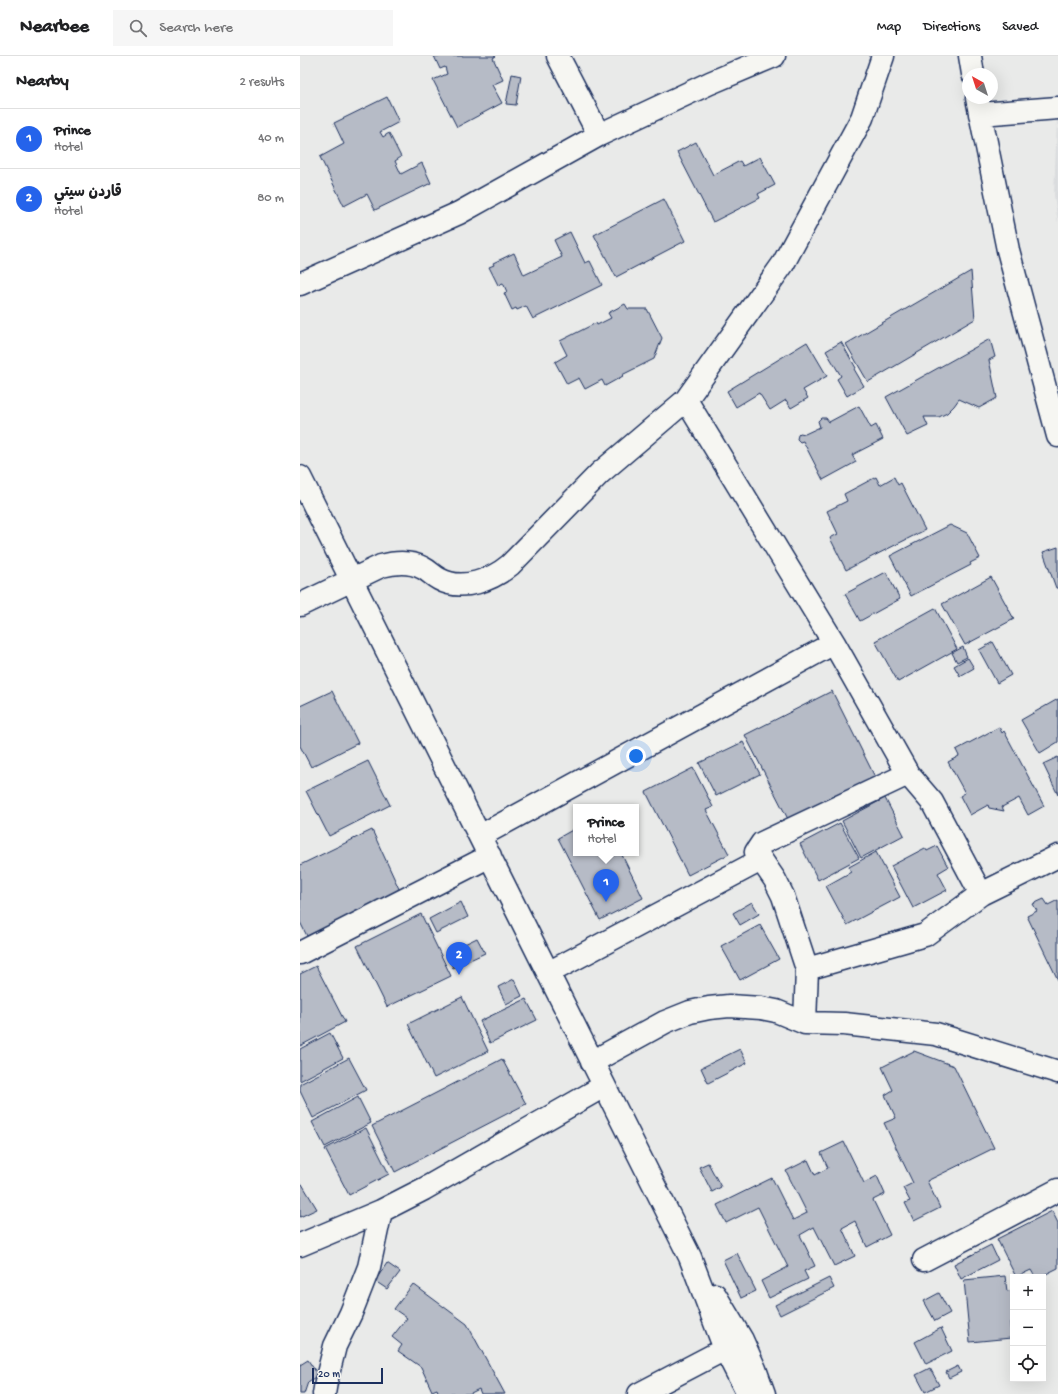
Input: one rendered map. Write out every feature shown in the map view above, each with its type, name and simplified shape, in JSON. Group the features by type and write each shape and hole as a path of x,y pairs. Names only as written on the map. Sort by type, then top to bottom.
{"street":[{"path":"558,56 599,135"},
{"path":"300,284 459,213 599,135 710,83 774,56"},
{"path":"300,605 381,566 402,562 422,567 438,579 448,583 455,584 479,582 490,578 510,565 600,473 686,400 783,264 862,118 883,56"},
{"path":"970,56 972,68"},
{"path":"1058,108 978,106 1008,250 1058,436"},
{"path":"686,400 834,643 908,774 932,802 981,894"},
{"path":"300,477 690,1257 742,1340 764,1394"},
{"path":"480,836 834,643"},
{"path":"805,1022 808,969 783,896 775,880 756,852 762,843 908,774"},
{"path":"300,953 490,856"},
{"path":"808,969 925,935 981,894 1058,856"},
{"path":"548,973 761,860"},
{"path":"592,1062 665,1022 690,1012 729,1006 761,1008 776,1011 805,1022 844,1024 936,1034 1058,1072"},
{"path":"300,1245 381,1211 424,1189 604,1086"},
{"path":"924,1260 1058,1190"},
{"path":"324,1394 335,1346 351,1313 368,1267 381,1211"},
{"path":"690,1257 726,1350 748,1394"},
{"path":"639,1394 726,1350"}],"shaded area":[{"path":"1058,96 1058,223 1054,195"}],"building":[{"path":"434,56 496,56 493,58 503,80 492,85 502,103 457,127 433,80 447,74 445,67 440,69"},
{"path":"512,74 521,76 516,105 506,104"},
{"path":"387,97 399,122 380,132 383,137 389,133 401,157 395,161 401,174 422,163 431,183 375,210 367,194 344,206 320,157 344,144 334,123"},
{"path":"696,142 713,175 740,161 743,166 760,157 775,185 758,194 760,198 713,222 677,152"},
{"path":"664,199 685,241 616,277 594,235"},
{"path":"570,232 585,263 590,261 602,285 533,319 526,306 517,310 516,308 512,310 504,293 507,292 503,283 498,285 489,267 494,265 493,263 514,253 524,275 562,257 554,240"},
{"path":"971,271 975,319 868,382 846,344"},
{"path":"625,304 628,309 647,309 662,338 654,359 622,375 623,376 605,386 602,380 585,389 579,378 567,384 555,362 567,355 560,341 596,323 597,325 611,318 608,313"},
{"path":"990,339 995,357 989,360 997,398 979,408 959,399 947,413 939,417 924,417 928,426 907,436 886,397"},
{"path":"807,342 827,376 803,390 808,398 791,408 786,400 770,410 759,393 736,407 727,391"},
{"path":"841,342 856,368 854,369 864,386 847,396 837,379 841,376 826,351"},
{"path":"859,406 871,428 876,425 883,439 852,455 856,462 823,480 803,441 800,442 797,439 798,435 800,433 805,434 820,427 818,421 821,418 826,418 829,422"},
{"path":"876,477 880,485 894,477 898,485 901,483 925,530 846,570 830,538 838,534 827,511 847,501 844,494"},
{"path":"950,525 967,533 980,558 970,563 971,565 911,596 890,556"},
{"path":"1058,547 1058,588 1056,588 1043,552"},
{"path":"886,572 900,599 860,621 845,594"},
{"path":"991,577 1014,619 965,645 942,604"},
{"path":"935,608 957,649 898,682 875,641"},
{"path":"993,642 1011,675 997,683 979,650"},
{"path":"963,647 967,657 957,662 952,653"},
{"path":"968,658 974,668 960,676 954,666"},
{"path":"332,691 358,743 311,767 300,746 300,706"},
{"path":"832,691 875,777 789,821 745,735"},
{"path":"1058,699 1058,742 1040,753 1021,720"},
{"path":"999,727 1002,733 1004,731 1044,806 1028,815 1019,798 1002,807 1004,811 989,808 988,805 970,815 960,796 965,793 948,762 959,756 956,750"},
{"path":"743,742 760,774 716,796 699,763"},
{"path":"1058,757 1058,795 1043,764"},
{"path":"368,761 390,805 329,836 306,791"},
{"path":"693,768 713,807 706,810 729,854 688,875 646,792"},
{"path":"885,798 904,835 861,858 842,821"},
{"path":"840,823 859,858 818,880 800,844"},
{"path":"372,830 400,891 307,936 300,922 300,865"},
{"path":"573,830 573,856 622,856 643,898 600,920 558,838"},
{"path":"937,846 948,867 938,873 947,890 913,908 891,866 925,848 927,851"},
{"path":"876,852 900,897 847,925 826,886 851,872 849,867"},
{"path":"1044,899 1048,905 1058,900 1058,980 1027,916 1037,911 1033,904"},
{"path":"461,902 468,917 436,933 429,919"},
{"path":"752,902 759,914 740,925 733,913"},
{"path":"421,914 451,976 387,1007 357,946"},
{"path":"760,925 779,959 740,980 721,946"},
{"path":"477,938 485,953 453,968 446,953"},
{"path":"316,966 345,1022 300,1046 300,974"},
{"path":"514,979 522,996 506,1004 498,987"},
{"path":"462,997 488,1051 434,1078 408,1024"},
{"path":"526,999 537,1020 490,1043 480,1021"},
{"path":"330,1033 343,1058 300,1081 300,1049"},
{"path":"740,1049 747,1063 708,1083 701,1068"},
{"path":"914,1051 954,1066 994,1148 927,1181 940,1208 914,1221 905,1203 910,1201 903,1188 913,1183 884,1123 896,1118 885,1095 893,1090 882,1067"},
{"path":"349,1058 366,1090 313,1118 300,1091 300,1084"},
{"path":"502,1059 526,1104 395,1172 372,1126"},
{"path":"358,1097 371,1123 325,1147 312,1122"},
{"path":"366,1128 389,1174 349,1195 325,1149"},
{"path":"844,1142 864,1183 877,1176 885,1194 873,1200 890,1235 867,1247 855,1221 842,1228 855,1256 834,1266 814,1227 800,1235 815,1266 804,1271 808,1279 769,1298 761,1281 788,1267 758,1207 726,1223 717,1205 772,1178 793,1220 807,1213 786,1171 808,1160 815,1175 828,1168 821,1153"},
{"path":"708,1163 721,1187 712,1192 699,1167"},
{"path":"302,1184 317,1209 300,1217 300,1185"},
{"path":"1052,1211 1058,1223 1058,1268 1046,1274 1033,1274 1031,1270 1022,1274 1014,1274 997,1239"},
{"path":"991,1245 998,1260 961,1279 954,1264"},
{"path":"737,1253 756,1291 741,1298 723,1260"},
{"path":"387,1263 400,1272 387,1289 375,1281"},
{"path":"1005,1276 1007,1291 1010,1290 1010,1338 970,1342 964,1280"},
{"path":"829,1278 834,1288 780,1315 775,1305"},
{"path":"413,1284 467,1324 505,1394 481,1394 479,1389 469,1394 439,1394 437,1389 432,1391 421,1367 398,1351 402,1345 392,1337 407,1318 394,1309"},
{"path":"939,1293 950,1313 935,1321 924,1301"},
{"path":"941,1328 952,1351 926,1364 915,1342"},
{"path":"308,1360 318,1375 308,1382 304,1394 300,1394 300,1365"},
{"path":"958,1366 961,1372 949,1378 946,1372"},
{"path":"930,1368 939,1385 925,1392 916,1375"}],"place":[{"name":"Prince","path":"606,902"},
{"name":"قاردن سيتي","path":"459,975"}]}
